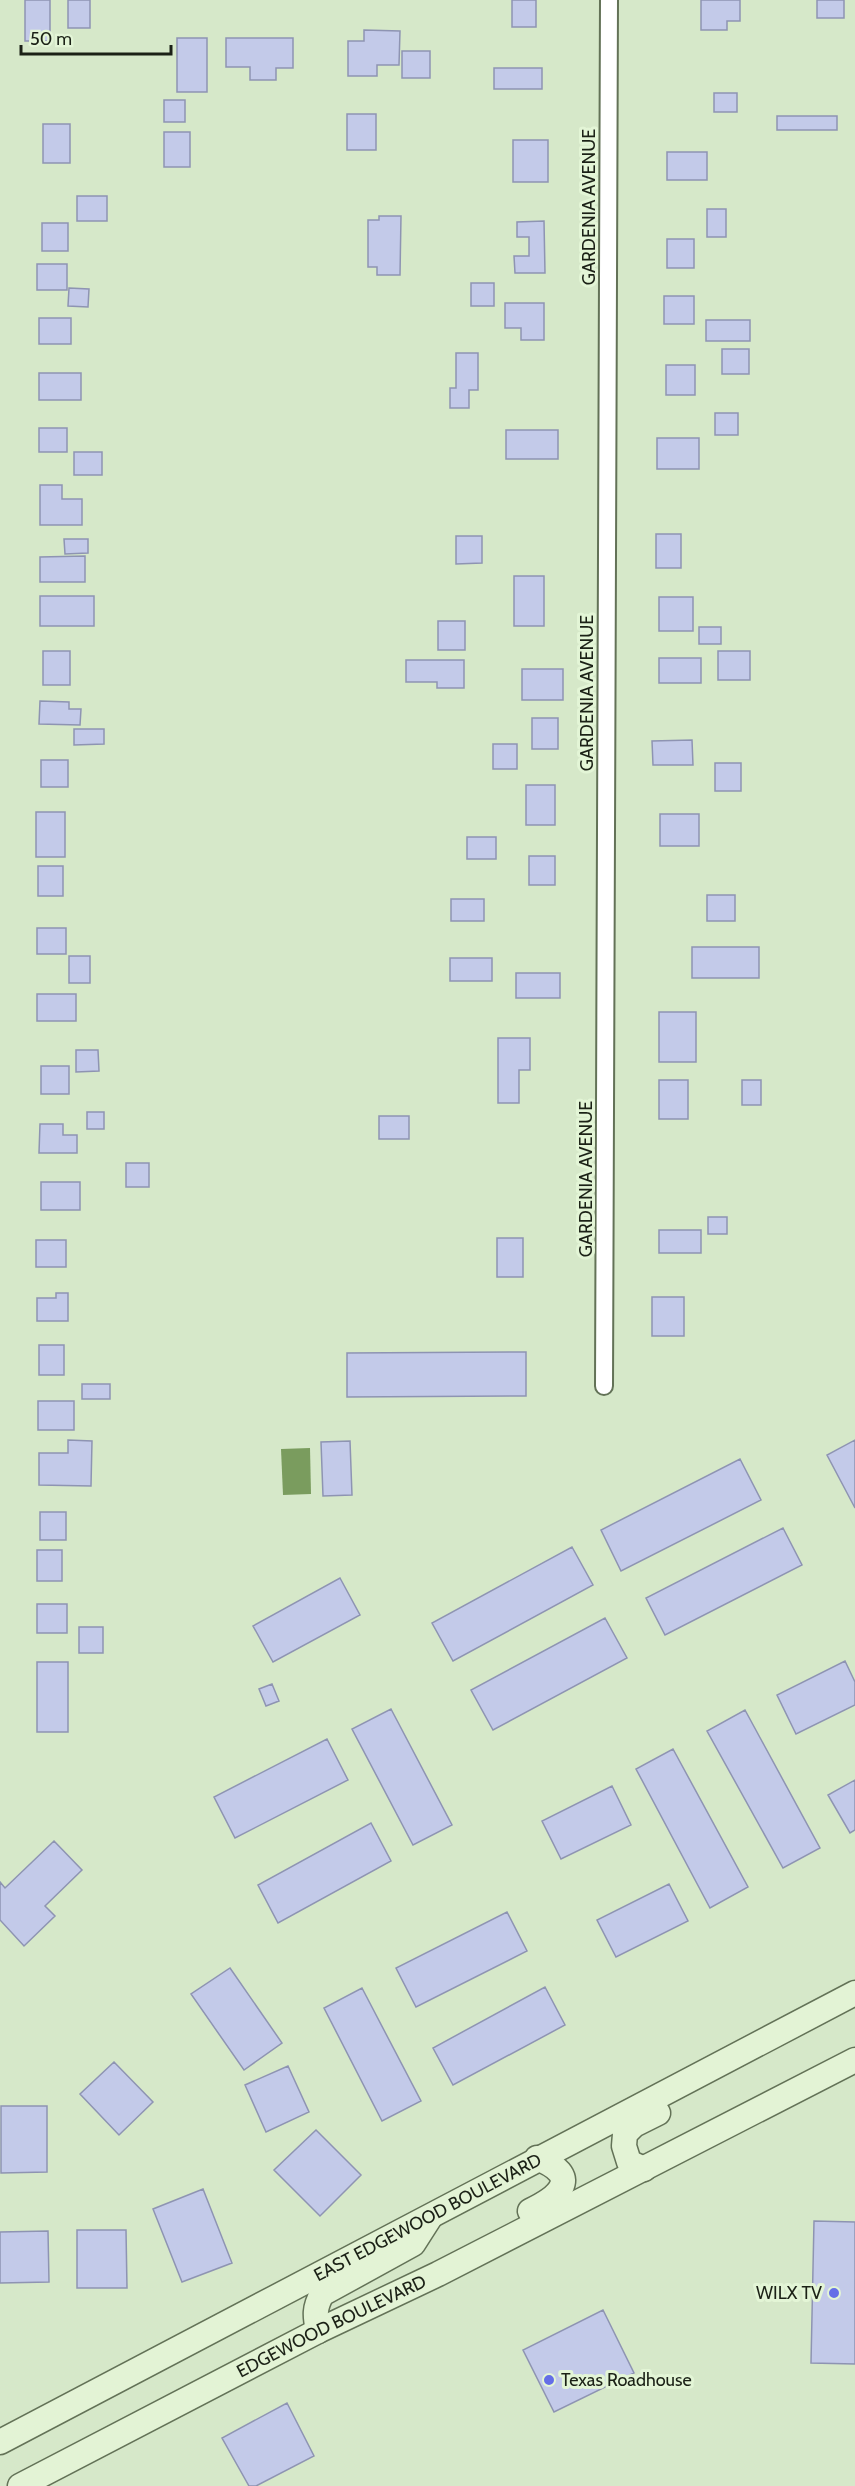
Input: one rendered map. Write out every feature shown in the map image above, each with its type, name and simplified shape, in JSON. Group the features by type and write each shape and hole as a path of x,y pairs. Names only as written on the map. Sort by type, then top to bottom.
{"street":[{"name":"GARDENIA AVENUE","path":"604,1386 609,0"},
{"name":"EAST EDGEWOOD BOULEVARD","path":"0,2442 855,1993"},
{"path":"828,2007 805,2037 634,2125 625,2134 624,2146 629,2162 644,2169 855,2060"},
{"path":"438,2274 465,2244 550,2201 559,2194 562,2183 560,2171 537,2158"},
{"name":"EDGEWOOD BOULEVARD","path":"20,2486 318,2331 438,2274 644,2169"},
{"path":"318,2331 314,2314 316,2303 322,2294 413,2244 432,2214"}],"shaded area":[{"path":"310,1448 311,1494 283,1495 281,1449"}],"building":[{"path":"25,0 50,0 50,41 25,41"},
{"path":"68,0 90,0 90,28 68,28"},
{"path":"512,0 536,0 536,27 512,27"},
{"path":"701,0 740,0 740,21 727,21 727,30 701,30"},
{"path":"817,0 844,0 844,18 817,18"},
{"path":"364,30 400,31 399,65 377,65 377,76 348,76 348,41 364,41"},
{"path":"177,38 207,38 207,92 177,92"},
{"path":"226,38 293,38 293,68 276,68 276,80 250,80 250,67 226,67"},
{"path":"402,51 430,51 430,78 402,78"},
{"path":"494,68 542,68 542,89 494,89"},
{"path":"714,93 737,93 737,112 714,112"},
{"path":"164,100 185,100 185,122 164,122"},
{"path":"347,114 376,114 376,150 347,150"},
{"path":"777,116 837,116 837,130 777,130"},
{"path":"43,124 70,124 70,163 43,163"},
{"path":"164,132 190,132 190,167 164,167"},
{"path":"513,140 548,140 548,182 513,182"},
{"path":"667,152 707,152 707,180 667,180"},
{"path":"77,196 107,196 107,221 77,221"},
{"path":"707,209 726,209 726,237 707,237"},
{"path":"379,216 401,216 400,275 377,275 377,267 368,267 368,220 379,220"},
{"path":"544,221 545,273 515,273 514,256 529,256 529,237 517,237 517,222"},
{"path":"42,223 68,223 68,251 42,251"},
{"path":"667,239 694,239 694,268 667,268"},
{"path":"37,264 67,264 67,290 37,290"},
{"path":"471,283 494,283 494,306 471,306"},
{"path":"69,288 89,289 88,307 68,306"},
{"path":"664,296 694,296 694,324 664,324"},
{"path":"505,303 544,303 544,340 521,340 521,328 505,328"},
{"path":"39,318 71,318 71,344 39,344"},
{"path":"706,320 750,320 750,341 706,341"},
{"path":"722,349 749,349 749,374 722,374"},
{"path":"456,353 478,353 478,390 469,390 469,408 450,408 450,388 456,388"},
{"path":"666,365 695,365 695,395 666,395"},
{"path":"39,373 81,373 81,400 39,400"},
{"path":"715,413 738,413 738,435 715,435"},
{"path":"39,428 67,428 67,452 39,452"},
{"path":"506,430 558,430 558,459 506,459"},
{"path":"657,438 699,438 699,469 657,469"},
{"path":"74,452 102,452 102,475 74,475"},
{"path":"40,485 62,485 62,499 82,499 82,525 40,525"},
{"path":"656,534 681,534 681,568 656,568"},
{"path":"456,536 482,536 482,563 456,564"},
{"path":"64,539 88,539 88,553 65,554"},
{"path":"85,556 85,582 40,582 40,557"},
{"path":"514,576 544,576 544,626 514,626"},
{"path":"40,596 94,596 94,626 40,626"},
{"path":"659,597 693,597 693,631 659,631"},
{"path":"438,621 465,621 465,650 438,650"},
{"path":"699,627 721,627 721,644 699,644"},
{"path":"43,651 70,651 70,685 43,685"},
{"path":"718,651 750,651 750,680 718,680"},
{"path":"659,658 701,658 701,683 659,683"},
{"path":"406,660 464,660 464,688 437,688 437,682 406,682"},
{"path":"522,669 563,669 563,700 522,700"},
{"path":"40,701 69,702 69,709 81,709 80,725 39,724"},
{"path":"532,718 558,718 558,749 532,749"},
{"path":"74,729 104,729 104,744 74,745"},
{"path":"692,740 693,765 653,765 652,741"},
{"path":"493,744 517,744 517,769 493,769"},
{"path":"41,760 68,760 68,787 41,787"},
{"path":"715,763 741,763 741,791 715,791"},
{"path":"526,785 555,785 555,825 526,825"},
{"path":"36,812 65,812 65,857 36,857"},
{"path":"660,814 699,814 699,846 660,846"},
{"path":"467,837 496,837 496,859 467,859"},
{"path":"529,856 555,856 555,885 529,885"},
{"path":"38,866 63,866 63,896 38,896"},
{"path":"707,895 735,895 735,921 707,921"},
{"path":"451,899 484,899 484,921 451,921"},
{"path":"37,928 66,928 66,954 37,954"},
{"path":"692,947 759,947 759,978 692,978"},
{"path":"69,956 90,956 90,983 69,983"},
{"path":"450,958 492,958 492,981 450,981"},
{"path":"516,973 560,973 560,998 516,998"},
{"path":"37,994 76,994 76,1021 37,1021"},
{"path":"659,1012 696,1012 696,1062 659,1062"},
{"path":"498,1038 530,1038 530,1070 519,1070 519,1103 498,1103"},
{"path":"76,1050 98,1050 99,1071 76,1072"},
{"path":"41,1066 69,1066 69,1094 41,1094"},
{"path":"659,1080 688,1080 688,1119 659,1119"},
{"path":"742,1080 761,1080 761,1105 742,1105"},
{"path":"87,1112 104,1112 104,1129 87,1129"},
{"path":"379,1116 409,1116 409,1139 379,1139"},
{"path":"40,1124 63,1124 63,1135 77,1135 77,1153 39,1153"},
{"path":"126,1163 149,1163 149,1187 126,1187"},
{"path":"41,1182 80,1182 80,1210 41,1210"},
{"path":"708,1217 727,1217 727,1234 708,1234"},
{"path":"659,1230 701,1230 701,1253 659,1253"},
{"path":"497,1238 523,1238 523,1277 497,1277"},
{"path":"36,1240 66,1240 66,1267 36,1267"},
{"path":"56,1293 68,1293 68,1321 37,1321 37,1298 56,1298"},
{"path":"652,1297 684,1297 684,1336 652,1336"},
{"path":"39,1345 64,1345 64,1375 39,1375"},
{"path":"526,1352 526,1396 347,1397 347,1353"},
{"path":"82,1384 110,1384 110,1399 82,1399"},
{"path":"38,1401 74,1401 74,1430 38,1430"},
{"path":"68,1440 92,1441 91,1486 39,1485 39,1453 68,1453"},
{"path":"855,1440 855,1508 827,1455"},
{"path":"350,1441 352,1495 323,1496 321,1442"},
{"path":"740,1459 761,1500 621,1571 601,1530"},
{"path":"40,1512 66,1512 66,1540 40,1540"},
{"path":"783,1528 802,1565 665,1635 646,1598"},
{"path":"572,1547 593,1585 453,1661 432,1623"},
{"path":"37,1550 62,1550 62,1581 37,1581"},
{"path":"340,1578 360,1615 273,1662 253,1626"},
{"path":"37,1604 67,1604 67,1633 37,1633"},
{"path":"605,1618 627,1658 493,1730 471,1690"},
{"path":"79,1627 103,1627 103,1653 79,1653"},
{"path":"845,1661 855,1682 855,1705 796,1734 777,1695"},
{"path":"37,1662 68,1662 68,1732 37,1732"},
{"path":"272,1684 279,1701 266,1706 259,1689"},
{"path":"391,1709 452,1825 413,1845 352,1729"},
{"path":"745,1710 820,1848 783,1868 707,1731"},
{"path":"327,1739 348,1780 235,1838 214,1797"},
{"path":"673,1749 748,1887 710,1908 636,1769"},
{"path":"855,1780 855,1830 850,1833 828,1795"},
{"path":"612,1786 631,1825 561,1859 542,1821"},
{"path":"371,1823 391,1861 278,1923 258,1885"},
{"path":"54,1841 82,1870 45,1906 55,1916 24,1946 0,1920 0,1882 5,1888"},
{"path":"669,1884 688,1921 616,1957 597,1920"},
{"path":"507,1912 527,1951 416,2007 396,1968"},
{"path":"230,1968 282,2043 244,2070 191,1994"},
{"path":"545,1987 565,2025 453,2085 433,2048"},
{"path":"362,1988 421,2101 382,2121 324,2008"},
{"path":"114,2062 153,2102 119,2135 80,2094"},
{"path":"288,2066 309,2112 266,2132 245,2085"},
{"path":"1,2106 47,2106 47,2172 1,2173"},
{"path":"316,2130 361,2175 320,2216 274,2170"},
{"path":"203,2189 232,2263 182,2282 153,2209"},
{"name":"WILX TV","path":"814,2221 855,2222 855,2364 811,2363"},
{"path":"77,2230 126,2230 127,2288 77,2288"},
{"path":"48,2231 49,2282 0,2283 0,2232"},
{"path":"603,2310 634,2373 554,2412 523,2350"},
{"path":"287,2403 314,2456 256,2486 249,2486 222,2438"}],"place":[{"name":"WILX TV","path":"834,2293"},
{"name":"Texas Roadhouse","path":"549,2380"}]}
